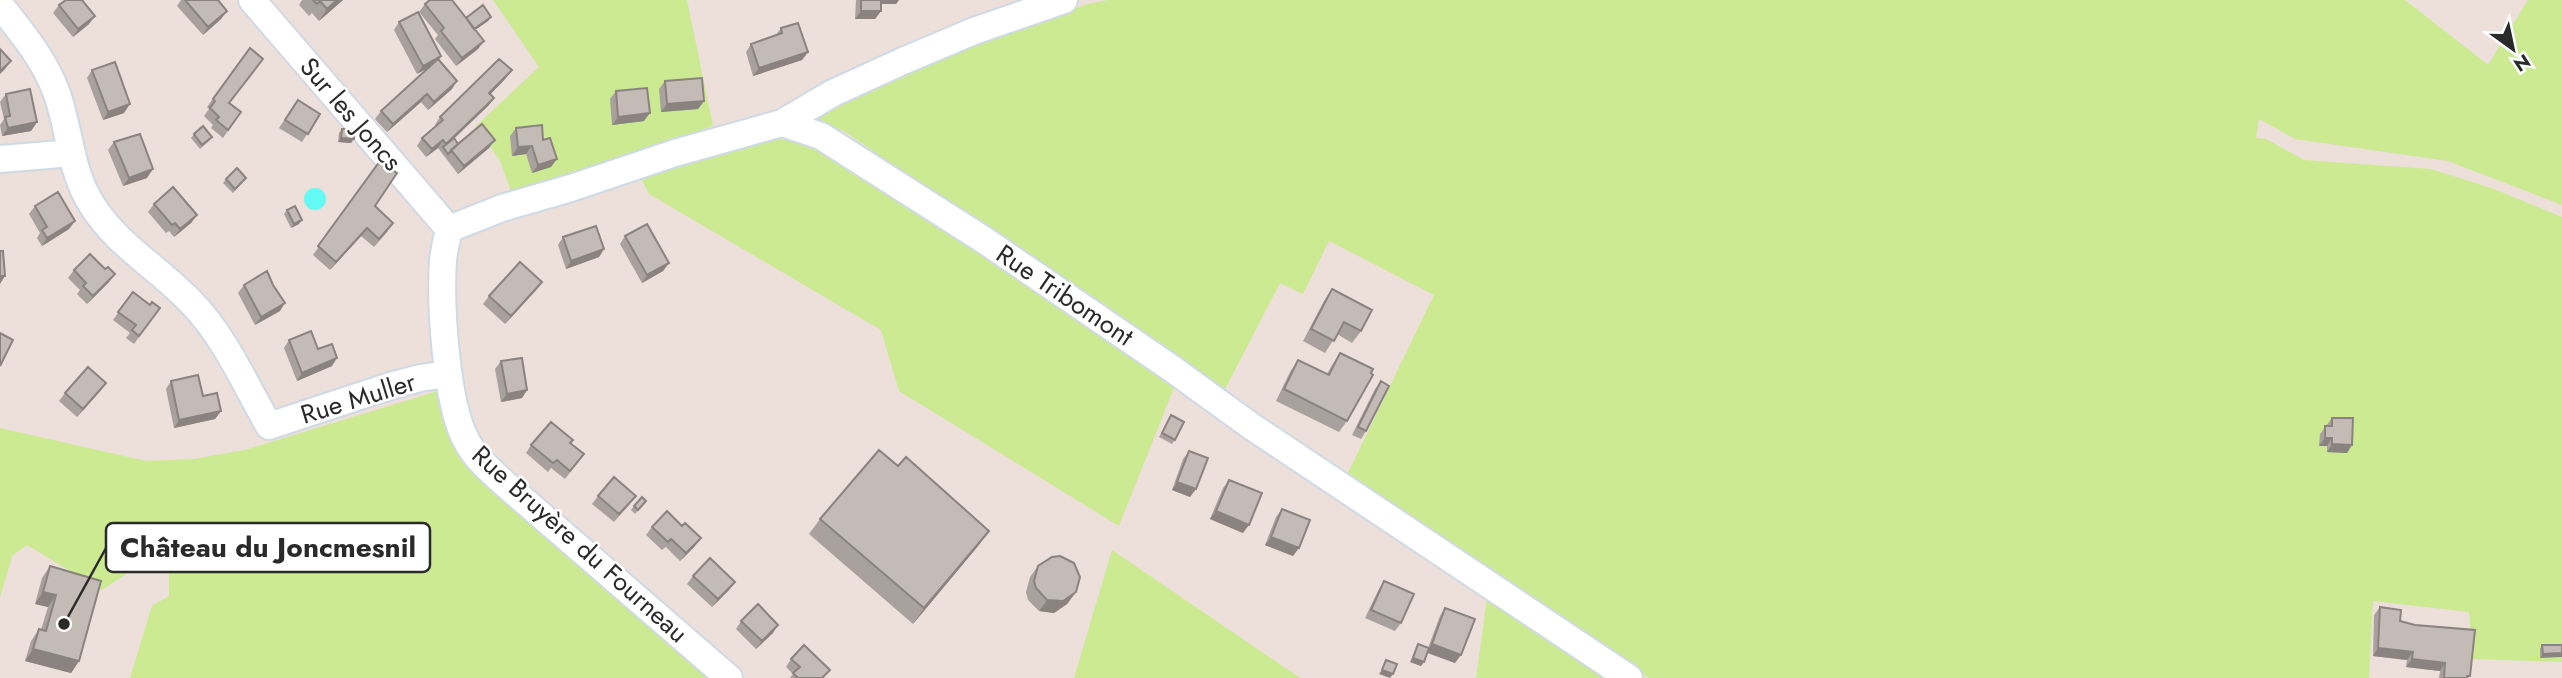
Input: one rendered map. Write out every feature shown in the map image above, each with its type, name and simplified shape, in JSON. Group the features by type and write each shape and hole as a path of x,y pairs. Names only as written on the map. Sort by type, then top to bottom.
{"street":[{"name":"Sur les Joncs","path":"253,0 449,229"},
{"path":"449,229 502,208 675,153 782,123 833,93 903,61 974,31 1064,0"},
{"path":"0,5 38,54 49,73 64,116 72,153 0,159"},
{"name":"Rue Tribomont","path":"782,123 821,136 984,240 1251,426 1629,678"},
{"name":"Rue Muller","path":"72,153 76,171 98,215 120,241 203,315 269,426 420,377 448,373"},
{"name":"Rue Bruyère du Fourneau","path":"449,229 443,259 448,373 456,417 465,440 476,456 729,678"}],"green space":[{"path":"493,0 687,0 713,126 512,194 500,161 476,126 539,67"},
{"path":"1108,0 2405,0 2488,65 2528,0 2562,0 2562,205 2448,161 2295,139 2259,119 2256,138 2266,139 2304,160 2431,169 2494,189 2562,217 2562,662 2473,659 2469,612 2373,601 2369,678 1649,678 1346,477 1434,295 1329,241 1303,294 1280,283 1223,393 844,131 817,122 819,109 938,56 1088,4"},
{"path":"755,137 816,142 1177,380 1119,526 899,391 881,330 649,194 639,174"},
{"path":"438,391 482,479 708,678 130,678 152,606 169,596 169,570 149,559 102,590 27,545 12,556 0,598 0,428 146,461 194,459 245,450"},
{"path":"1112,550 1300,678 1074,678"},
{"path":"1488,591 1612,678 1476,678"}],"water":[{"path":"315,188 323,191 326,199 323,207 315,210 307,207 304,199 307,191"}],"building":[{"path":"66,0 82,0 95,16 78,29 59,5"},
{"path":"185,0 218,0 227,11 208,27"},
{"path":"313,0 337,0 327,9 320,1 317,4"},
{"path":"430,0 452,0 484,41 462,58 441,31 444,28 425,4"},
{"path":"861,0 881,0 881,11 861,11"},
{"path":"483,5 491,17 474,29 466,18"},
{"path":"418,12 441,56 423,66 399,22"},
{"path":"798,23 808,52 759,68 751,44 782,33 781,28"},
{"path":"250,48 263,59 229,103 241,112 228,130 216,120 219,117 210,108 215,101 213,99"},
{"path":"0,49 11,61 0,71"},
{"path":"438,59 457,81 434,102 427,94 393,124 381,111"},
{"path":"499,59 512,70 489,93 494,98 446,144 443,140 432,149 422,138 443,120 440,117"},
{"path":"115,62 130,104 108,112 92,70"},
{"path":"702,78 704,101 667,104 665,81"},
{"path":"647,88 650,113 618,117 616,91"},
{"path":"30,89 37,122 8,128 5,117 10,116 6,94"},
{"path":"298,100 320,114 308,134 285,120"},
{"path":"482,124 495,140 464,166 451,150"},
{"path":"542,125 543,140 550,138 557,159 538,165 532,146 518,147 516,128"},
{"path":"203,126 212,137 202,145 194,134"},
{"path":"342,129 355,130 354,139 341,138"},
{"path":"140,134 153,169 129,178 114,142"},
{"path":"454,138 458,144 448,154 443,147"},
{"path":"380,161 397,173 375,206 393,223 379,239 367,228 336,262 318,246"},
{"path":"237,168 246,178 235,189 226,179"},
{"path":"173,187 197,215 180,229 175,223 172,225 154,204"},
{"path":"58,192 75,221 47,238 42,230 47,227 35,206"},
{"path":"295,206 302,220 294,224 287,210"},
{"path":"647,224 669,263 647,275 625,236"},
{"path":"596,226 604,249 571,261 563,237"},
{"path":"0,251 3,251 5,276 0,276"},
{"path":"90,254 105,269 108,267 115,274 93,296 83,286 86,283 74,270"},
{"path":"520,262 542,282 511,316 489,296"},
{"path":"267,271 285,303 261,317 244,285"},
{"path":"1332,289 1372,310 1361,331 1344,322 1334,341 1311,329"},
{"path":"133,292 150,305 152,302 160,308 139,336 132,330 136,325 118,312"},
{"path":"311,331 318,349 332,344 337,358 302,373 289,340"},
{"path":"0,333 13,340 0,366"},
{"path":"1340,353 1373,369 1373,375 1347,421 1284,389 1298,360 1329,375"},
{"path":"522,358 527,390 507,394 501,361"},
{"path":"88,367 106,383 83,409 65,393"},
{"path":"198,375 203,396 217,393 221,411 179,420 171,381"},
{"path":"1381,381 1389,386 1366,431 1358,427"},
{"path":"1171,415 1184,422 1175,440 1162,433"},
{"path":"2332,418 2353,418 2352,445 2332,444 2332,438 2325,438 2325,426 2332,426"},
{"path":"551,422 573,440 570,443 584,454 570,471 557,460 553,463 531,445"},
{"path":"879,450 898,466 906,457 989,531 924,608 820,519"},
{"path":"1189,451 1208,458 1196,489 1177,482"},
{"path":"614,477 636,496 619,514 598,496"},
{"path":"1229,480 1262,493 1249,525 1216,511"},
{"path":"642,497 646,501 638,510 634,506"},
{"path":"1282,509 1310,520 1299,548 1271,537"},
{"path":"667,511 682,526 685,523 701,538 686,553 671,539 668,542 652,527"},
{"path":"1060,556 1074,563 1080,577 1076,592 1063,601 1047,600 1036,588 1034,581 1038,566 1052,557"},
{"path":"710,558 735,582 718,599 693,576"},
{"path":"50,566 101,581 79,661 33,649 39,629 46,631 56,595 43,592"},
{"path":"1384,581 1414,594 1401,623 1371,610"},
{"path":"758,604 778,625 762,641 741,621"},
{"path":"2380,607 2401,610 2400,621 2415,625 2475,630 2470,676 2444,678 2445,663 2412,659 2413,652 2378,648"},
{"path":"1445,608 1475,619 1461,655 1432,644"},
{"path":"1418,644 1429,648 1424,662 1413,658"},
{"path":"804,645 830,670 822,678 798,678 793,673 800,667 791,659"},
{"path":"2542,645 2562,645 2562,653 2543,654"},
{"path":"1386,660 1397,664 1393,674 1382,670"}],"place":[{"name":"Château du Joncmesnil","path":"64,624"}]}
